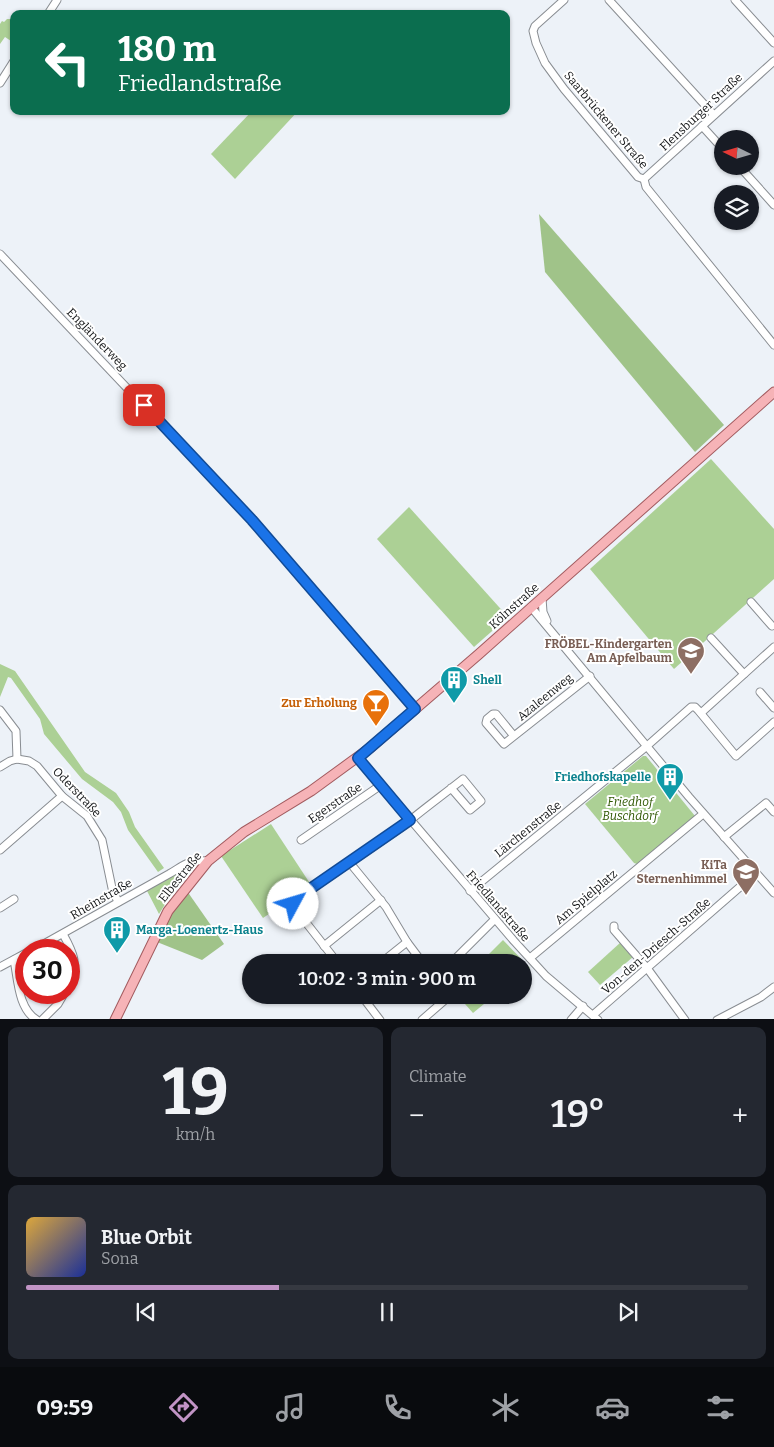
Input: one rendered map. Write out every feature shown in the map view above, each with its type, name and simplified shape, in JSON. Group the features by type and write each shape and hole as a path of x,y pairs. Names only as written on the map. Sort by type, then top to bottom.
{"main road":[{"name":"Kölnstraße","path":"259,823 311,791 358,758 532,607 774,392"},
{"name":"Elbestraße","path":"114,1019 168,911 208,861 238,836 259,823"}],"street":[{"name":"Saarbrückener Straße","path":"564,0 535,26 533,31 545,63 564,89 638,177 644,179 646,187 774,344"},
{"path":"608,0 714,115"},
{"path":"735,0 774,43"},
{"name":"Flensburger Straße","path":"644,179 774,61"},
{"path":"0,83 10,67"},
{"path":"702,126 714,139"},
{"path":"747,175 774,206"},
{"name":"Engländerweg","path":"0,254 252,520 415,709"},
{"path":"754,409 774,398"},
{"path":"542,598 543,612 553,632"},
{"path":"751,602 773,627"},
{"path":"532,607 703,814 774,893"},
{"path":"711,638 744,674"},
{"path":"774,647 701,713 736,756 774,722"},
{"name":"Azaleenweg","path":"514,736 590,676"},
{"path":"760,692 774,708"},
{"name":"Lärchenstraße","path":"470,891 692,707 695,707 701,713"},
{"path":"0,710 16,731 17,759 0,767"},
{"name":"Friedlandstraße","path":"358,758 494,920 526,954"},
{"name":"Oderstraße","path":"17,759 29,761 37,766 62,796 87,816 102,840 112,888 118,902"},
{"path":"330,954 294,906 293,902 410,820 451,788 463,779 481,801 470,810 451,788"},
{"name":"Egerstraße","path":"301,840 381,785"},
{"path":"0,850 62,796"},
{"path":"724,837 766,803 774,812"},
{"name":"Am Spielplatz","path":"532,956 703,814"},
{"name":"Rheinstraße","path":"54,939 190,861 208,861"},
{"path":"350,863 381,900 416,954"},
{"path":"181,867 189,864 200,869"},
{"name":"Von-den-Driesch-Straße","path":"596,1017 647,968 756,873"},
{"path":"0,908 14,899"},
{"path":"324,946 381,900"},
{"path":"460,954 494,920"},
{"path":"614,926 614,930 647,968 684,1019"},
{"path":"63,934 65,939"},
{"path":"392,954 407,942"},
{"path":"0,967 14,960 23,1002 27,1012 36,1019"},
{"name":"Friedlandstraße","path":"532,960 550,979 596,1017"},
{"path":"719,1019 760,997 774,986"},
{"path":"43,1019 58,1004"},
{"path":"368,1004 379,1019"},
{"path":"423,1019 440,1004"},
{"path":"571,1019 583,1006"}],"green space":[{"path":"10,19 10,40 5,37 0,44 0,24 2,21"},
{"path":"248,115 294,115 235,179 211,154"},
{"path":"539,214 724,425 695,452 545,272"},
{"path":"711,459 774,529 774,579 674,669 590,569"},
{"path":"409,507 508,617 474,647 377,539"},
{"path":"0,664 15,671 85,772 116,793 129,812 135,827 164,868 158,872 128,830 121,812 113,802 82,779 44,734 40,719 11,678 8,677 0,697"},
{"name":"Friedhof Buschdorf","path":"643,756 646,756 695,816 637,864 634,863 585,804"},
{"path":"271,824 311,885 263,918 221,856"},
{"path":"189,867 191,870 172,893 159,914 146,889"},
{"path":"187,891 224,944 202,960 157,942 170,914"},
{"path":"503,940 516,954 489,954"},
{"path":"621,942 633,957 600,985 588,972"},
{"path":"465,1004 484,1004 473,1013"}],"place":[{"name":"FRÖBEL-Kindergarten Am Apfelbaum","path":"691,675"},
{"name":"Shell","path":"454,704"},
{"name":"Zur Erholung","path":"376,727"},
{"name":"Friedhofskapelle","path":"670,801"},
{"name":"KiTa Sternenhimmel","path":"746,896"},
{"name":"Marga-Loenertz-Haus","path":"117,954"}],"route":[{"path":"144,405 252,520 415,709 358,758 410,820 294,900 293,904"}]}
